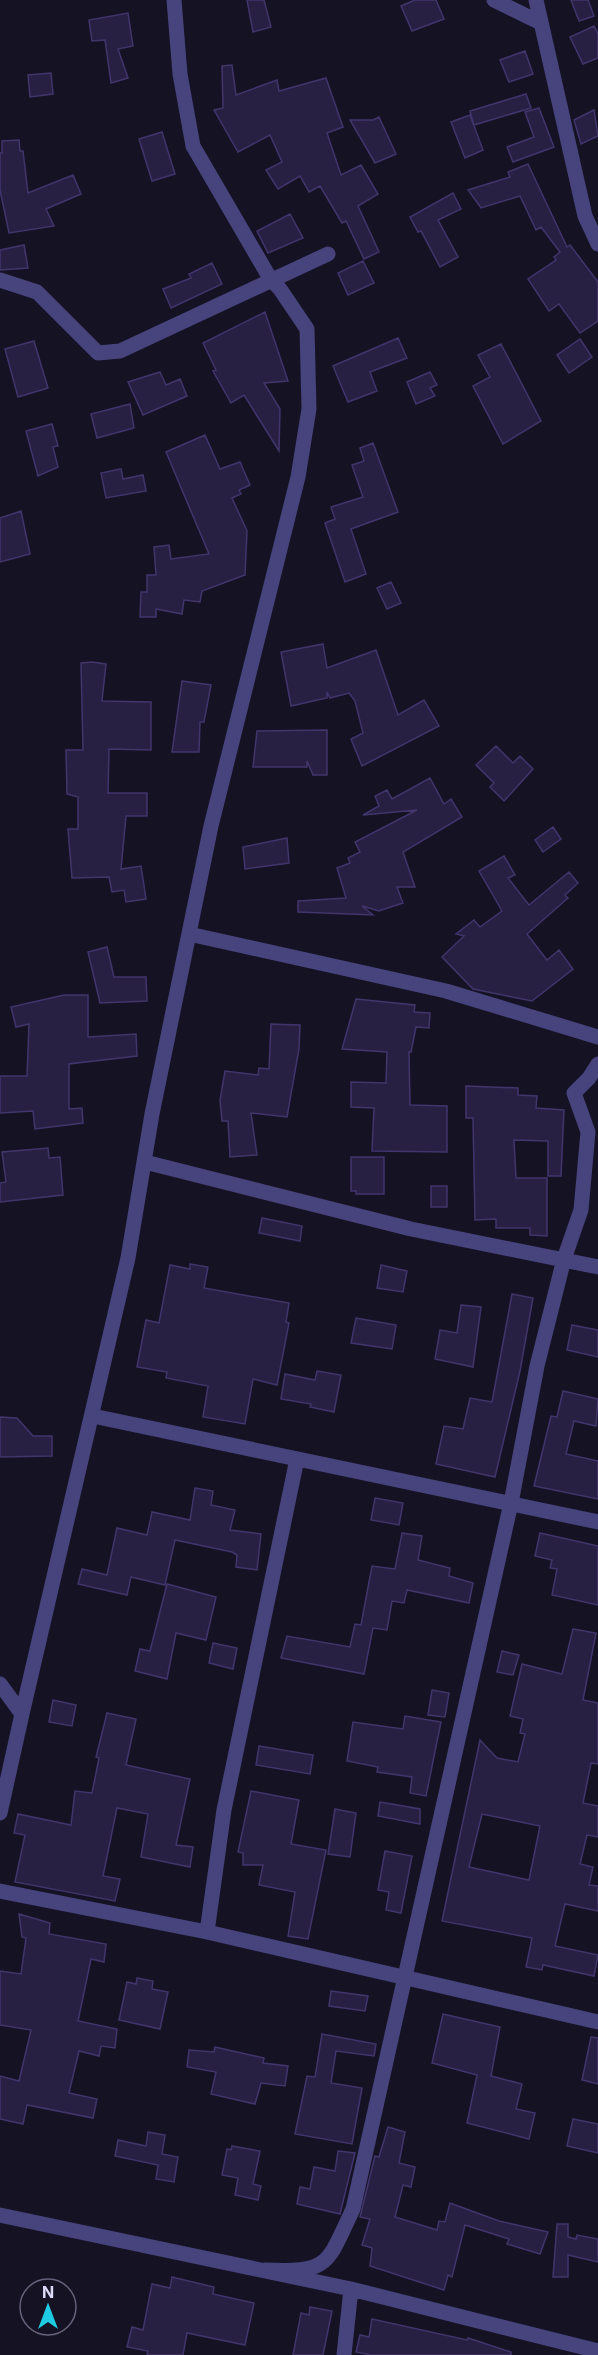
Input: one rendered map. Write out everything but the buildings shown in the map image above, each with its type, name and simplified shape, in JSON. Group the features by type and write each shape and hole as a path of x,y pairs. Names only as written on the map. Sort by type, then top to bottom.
{"street":[{"path":"0,1813 128,1258 152,1114 211,826 298,477 309,409 307,329 280,289 271,280 193,146 180,74 174,0"},
{"path":"494,0 541,23"},
{"path":"536,0 585,216 598,244"},
{"path":"0,280 38,292 98,353 120,351 328,254"},
{"path":"189,934 446,991 598,1037"},
{"path":"265,2270 299,2271 321,2265 333,2250 353,2208 511,1503 537,1366 564,1258 581,1210 588,1132 573,1093 589,1078 598,1064"},
{"path":"145,1162 411,1229 564,1258 598,1267"},
{"path":"93,1416 598,1522"},
{"path":"207,1932 224,1810 297,1459"},
{"path":"0,1684 22,1714"},
{"path":"0,1891 207,1932 598,2022"},
{"path":"0,2215 351,2289 598,2351"},
{"path":"344,2355 351,2289"}]}
